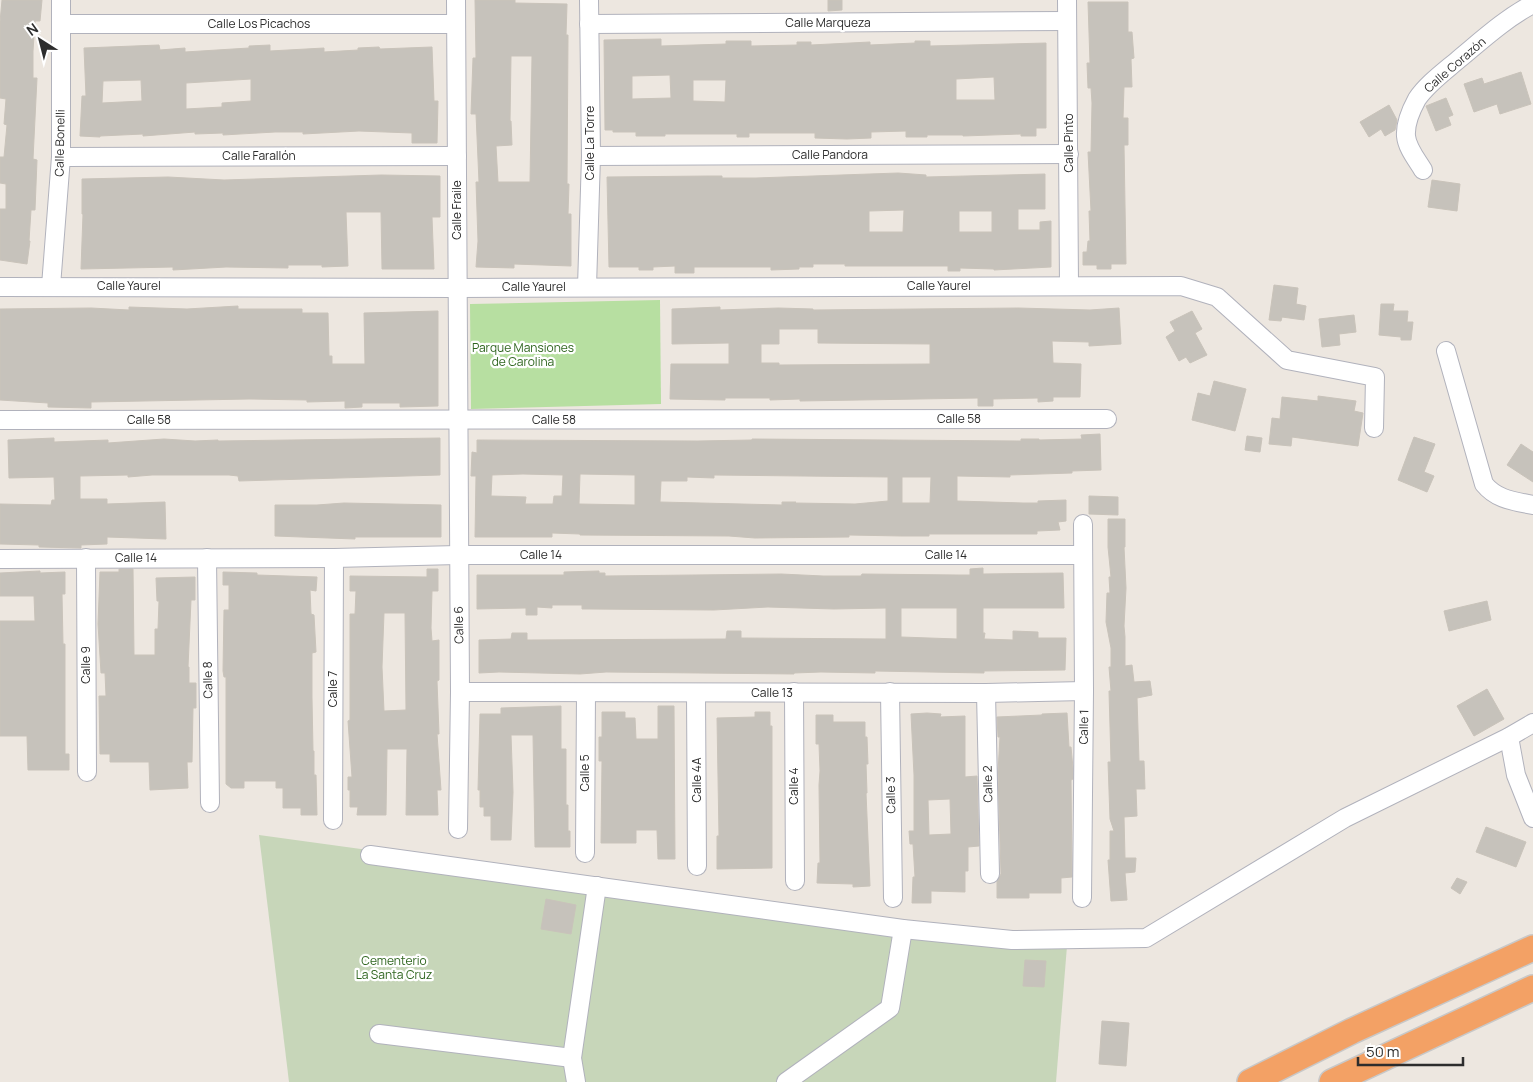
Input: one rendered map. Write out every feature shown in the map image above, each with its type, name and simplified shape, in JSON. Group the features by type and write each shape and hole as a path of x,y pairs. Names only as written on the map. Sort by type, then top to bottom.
{"highway":[{"path":"1250,1082 1360,1027 1533,948"},
{"path":"1332,1082 1533,988"}],"street":[{"name":"Calle Bonelli","path":"51,286 61,157 61,0"},
{"name":"Calle Fraile","path":"456,0 458,420"},
{"name":"Calle La Torre","path":"586,287 591,156 589,0"},
{"name":"Calle Pinto","path":"1067,0 1069,286"},
{"name":"Calle Corazón","path":"1423,170 1410,149 1406,136 1409,116 1418,98 1439,76 1480,42 1520,10 1533,4"},
{"name":"Calle Marqueza","path":"589,24 1067,21"},
{"name":"Calle Los Picachos","path":"61,24 456,24"},
{"name":"Calle Pandora","path":"591,156 1069,154"},
{"name":"Calle Farallón","path":"61,157 457,156"},
{"name":"Calle Yaurel","path":"0,287 1181,286 1218,297 1287,360 1376,377 1374,428"},
{"path":"1446,351 1484,484 1491,493 1498,497 1533,505"},
{"name":"Calle 58","path":"0,420 1107,419"},
{"name":"Calle 6","path":"458,420 460,692 458,829"},
{"name":"Calle 1","path":"1082,898 1083,524"},
{"name":"Calle 14","path":"0,559 334,558 458,555 1082,555"},
{"name":"Calle 9","path":"86,558 87,772"},
{"name":"Calle 8","path":"207,558 210,803"},
{"name":"Calle 7","path":"332,820 334,558"},
{"name":"Calle 13","path":"460,692 986,693 1084,691"},
{"name":"Calle 4","path":"794,692 795,880"},
{"name":"Calle 3","path":"890,692 893,898"},
{"name":"Calle 5","path":"585,852 586,693"},
{"name":"Calle 4A","path":"696,693 698,866"},
{"name":"Calle 2","path":"986,693 990,874"},
{"path":"370,855 903,929 1012,940 1146,938 1345,818 1509,737 1533,722"},
{"path":"1509,737 1516,775 1533,818"},
{"path":"576,1082 572,1058 597,886"},
{"path":"786,1082 890,1008 903,929"},
{"path":"378,1034 572,1058"}],"green space":[{"name":"Parque Mansiones de Carolina","path":"660,300 661,404 471,409 470,304"},
{"name":"Cementerio La Santa Cruz","path":"259,835 1067,946 1056,1082 289,1082"}],"building":[{"path":"2,0 42,0 40,21 35,21 33,51 33,78 37,78 33,159 37,160 35,210 31,210 27,264 0,260 0,209 6,209 6,184 0,183 0,157 4,157 7,125 4,124 6,99 0,98 0,22"},
{"path":"475,0 515,0 515,3 567,4 567,184 569,184 568,214 571,214 571,266 514,264 514,268 476,267 478,241 476,182 479,182 476,114 471,114 473,58 476,58","holes":["511,56 532,56 530,182 498,182 496,146 512,145 510,121"]},
{"path":"828,0 842,0 842,10 828,11"},
{"path":"1088,2 1128,2 1128,32 1132,32 1134,58 1131,59 1132,87 1124,87 1123,118 1128,118 1128,145 1124,145 1126,264 1111,264 1111,269 1097,269 1097,265 1083,265 1083,252 1087,252 1088,241 1090,241 1089,211 1091,211 1088,152 1091,152 1092,103 1091,88 1088,88 1087,63 1090,63"},
{"path":"661,39 661,46 726,44 726,41 751,41 751,46 797,45 797,42 811,42 811,45 870,42 870,45 930,41 930,46 1046,43 1046,128 1036,128 1036,136 1021,136 1021,134 906,137 906,131 871,132 871,138 847,139 815,138 815,133 749,133 749,137 737,137 737,134 636,136 636,132 613,132 613,130 605,130 604,40","holes":["670,75 671,98 632,99 632,76","994,77 995,100 956,100 956,79","693,80 726,80 725,102 693,101"]},
{"path":"159,45 160,50 185,48 185,52 270,45 270,51 324,48 324,52 379,47 380,49 432,47 434,101 438,101 437,143 412,143 412,133 359,131 303,134 303,132 275,132 223,135 223,133 195,134 195,132 143,136 143,134 100,137 80,136 82,96 86,96 84,48","holes":["251,79 251,101 222,103 222,107 186,109 186,83","141,80 142,101 102,103 103,81"]},
{"path":"1521,72 1531,104 1500,114 1497,104 1474,112 1464,84 1482,78 1484,84"},
{"path":"1446,98 1453,115 1448,117 1451,125 1436,131 1426,106"},
{"path":"1389,105 1397,120 1395,130 1385,136 1381,129 1369,137 1360,122"},
{"path":"898,173 926,175 926,177 1045,174 1045,209 1018,209 1018,230 1040,230 1040,222 1051,221 1051,267 994,270 960,268 960,271 948,271 948,266 845,266 845,264 813,264 813,267 799,267 799,269 771,270 771,267 694,267 694,273 675,273 675,266 653,267 653,270 639,270 639,267 609,267 607,177 722,176 722,178","holes":["904,210 903,232 869,232 869,211","959,211 992,211 992,232 959,232"]},
{"path":"381,175 440,176 440,217 432,217 434,269 382,269 381,212 346,212 348,266 288,265 288,268 226,267 173,270 173,267 81,269 82,179 168,177 224,180"},
{"path":"1432,180 1460,184 1457,211 1428,207"},
{"path":"1274,285 1298,288 1296,304 1306,306 1304,320 1282,317 1281,321 1269,320"},
{"path":"1381,304 1394,304 1393,311 1408,311 1407,322 1413,322 1411,340 1401,340 1401,337 1379,335"},
{"path":"238,306 238,309 302,309 302,313 328,313 329,356 332,356 332,364 365,364 364,313 438,311 438,406 400,407 400,403 362,403 362,407 345,408 345,401 307,402 307,400 249,399 91,402 91,408 48,407 48,403 0,400 0,309 91,308 129,310 129,307 187,309"},
{"path":"720,307 720,310 778,308 813,310 1018,308 1090,310 1119,308 1121,344 1089,346 1089,342 1052,341 1053,363 1081,364 1080,397 1053,397 1053,401 1038,402 1038,398 993,399 993,406 978,406 978,398 800,401 800,399 770,400 770,398 725,398 725,400 670,399 671,364 729,364 729,343 672,344 672,309","holes":["779,329 818,329 818,343 930,344 930,364 779,365 779,363 761,363 761,344 779,344"]},
{"path":"1192,311 1202,329 1195,333 1207,355 1190,363 1186,357 1179,361 1166,337 1175,331 1170,322"},
{"path":"1354,315 1356,332 1339,334 1340,345 1322,347 1319,319"},
{"path":"1214,381 1246,389 1235,431 1192,420 1198,393 1210,396"},
{"path":"1318,396 1356,401 1354,411 1363,413 1358,446 1292,437 1291,446 1269,444 1272,418 1280,419 1282,397 1318,401"},
{"path":"1100,434 1101,470 1010,475 1010,477 957,476 957,501 1038,503 1038,501 1066,500 1066,521 1058,522 1060,530 1037,531 1037,534 849,535 849,537 755,538 552,533 552,537 475,537 476,476 471,476 472,452 477,453 477,440 698,441 752,439 1021,441 1021,439 1082,439 1081,435","holes":["580,474 635,475 635,505 579,504","492,475 563,475 562,496 554,496 553,504 525,504 526,497 491,496","714,475 888,477 888,501 855,504 782,502 782,505 660,502 661,481 687,481 687,477 714,478","902,477 931,477 930,503 902,503"]},
{"path":"1247,436 1262,438 1260,452 1245,450"},
{"path":"1414,437 1435,444 1424,472 1434,476 1427,492 1398,480"},
{"path":"54,438 54,442 108,440 108,443 164,439 218,441 440,438 440,475 239,481 238,476 229,475 80,476 80,499 107,499 107,504 165,502 166,539 107,537 107,544 81,545 81,548 0,544 0,504 51,505 52,500 55,500 54,477 9,478 8,440"},
{"path":"1521,444 1533,452 1533,482 1507,465"},
{"path":"1089,496 1118,497 1118,515 1089,514"},
{"path":"344,503 441,505 441,537 355,537 355,539 275,536 275,505"},
{"path":"1108,519 1125,519 1125,666 1132,665 1134,682 1150,681 1152,695 1137,698 1139,761 1144,761 1145,789 1136,789 1137,816 1124,817 1125,858 1136,858 1135,872 1125,873 1127,900 1111,901 1108,860 1110,860 1110,831 1114,831 1110,819 1108,762 1111,762 1109,667 1111,667 1111,648 1106,622 1107,593 1110,593 1109,577 1111,577"},
{"path":"983,568 983,574 1063,573 1064,608 983,608 983,633 985,633 984,639 1013,640 1013,631 1038,632 1038,638 1066,638 1065,670 984,671 984,673 875,671 875,673 821,672 794,674 479,673 479,640 511,639 512,633 527,633 527,640 726,639 727,631 741,631 741,638 886,639 886,608 582,609 582,605 552,605 552,608 537,607 537,615 526,615 526,608 477,609 477,575 564,575 564,572 599,571 599,573 605,573 605,576 781,574 823,576 861,576 862,574 970,575 970,569","holes":["901,608 957,608 957,639 901,637"]},
{"path":"119,569 133,569 134,655 155,655 155,629 158,629 159,601 157,601 156,578 195,577 195,600 191,600 188,667 189,683 196,683 196,708 193,708 192,762 187,762 188,788 150,790 149,762 110,762 110,754 100,754 99,696 106,696 105,673 101,673 98,624 100,572 119,572"},
{"path":"427,569 438,569 438,591 432,591 431,628 432,641 439,640 439,680 437,681 439,734 437,734 441,790 437,790 438,815 406,815 407,749 387,749 386,815 357,815 358,807 350,807 350,790 348,790 348,777 352,777 348,721 350,720 350,614 355,614 356,591 350,591 350,576 427,577","holes":["384,613 405,613 406,710 384,711 382,667"]},
{"path":"40,571 40,573 65,572 65,594 62,594 63,644 65,644 65,754 69,754 69,770 28,770 27,736 0,736 0,621 35,621 34,596 0,596 0,573"},
{"path":"223,572 317,577 316,591 310,590 311,614 314,615 316,652 312,653 312,698 317,815 301,815 301,808 283,808 283,788 276,788 276,781 244,781 244,788 231,788 226,784 226,677 224,677 223,671 224,610 229,610 229,585 223,585"},
{"path":"1487,601 1491,620 1449,631 1444,611"},
{"path":"1487,689 1504,719 1474,736 1457,706"},
{"path":"561,706 561,749 566,749 566,805 568,805 570,847 535,847 533,735 511,735 513,792 511,840 491,840 491,816 484,816 484,807 480,807 480,790 478,790 480,714 501,714 501,708"},
{"path":"658,706 674,706 675,859 658,859 657,830 636,830 636,843 601,843 602,761 599,761 599,737 602,737 602,712 625,712 625,718 635,718 636,739 658,739"},
{"path":"755,712 770,712 770,726 772,726 772,868 717,869 717,836 719,836 717,718 755,717"},
{"path":"1067,713 1069,747 1071,747 1073,768 1073,779 1071,780 1072,877 1061,878 1061,893 1029,893 1029,898 997,898 997,881 1001,874 998,772 1000,737 998,737 997,717"},
{"path":"911,714 941,714 940,717 965,716 965,777 977,776 979,846 968,847 968,871 965,871 965,892 931,891 931,903 912,903 913,877 915,877 913,844 910,844 909,831 914,831","holes":["950,799 951,834 929,835 928,800"]},
{"path":"816,715 833,715 833,722 865,722 868,764 866,764 866,793 870,886 853,887 853,884 817,883 818,863 820,863 820,771 819,744 816,744"},
{"path":"1486,827 1526,842 1516,867 1476,852"},
{"path":"1457,878 1467,882 1460,894 1451,888"},
{"path":"546,899 576,905 571,934 541,929"},
{"path":"1025,960 1046,961 1044,987 1023,986"},
{"path":"1102,1021 1129,1023 1126,1066 1099,1064"}]}
